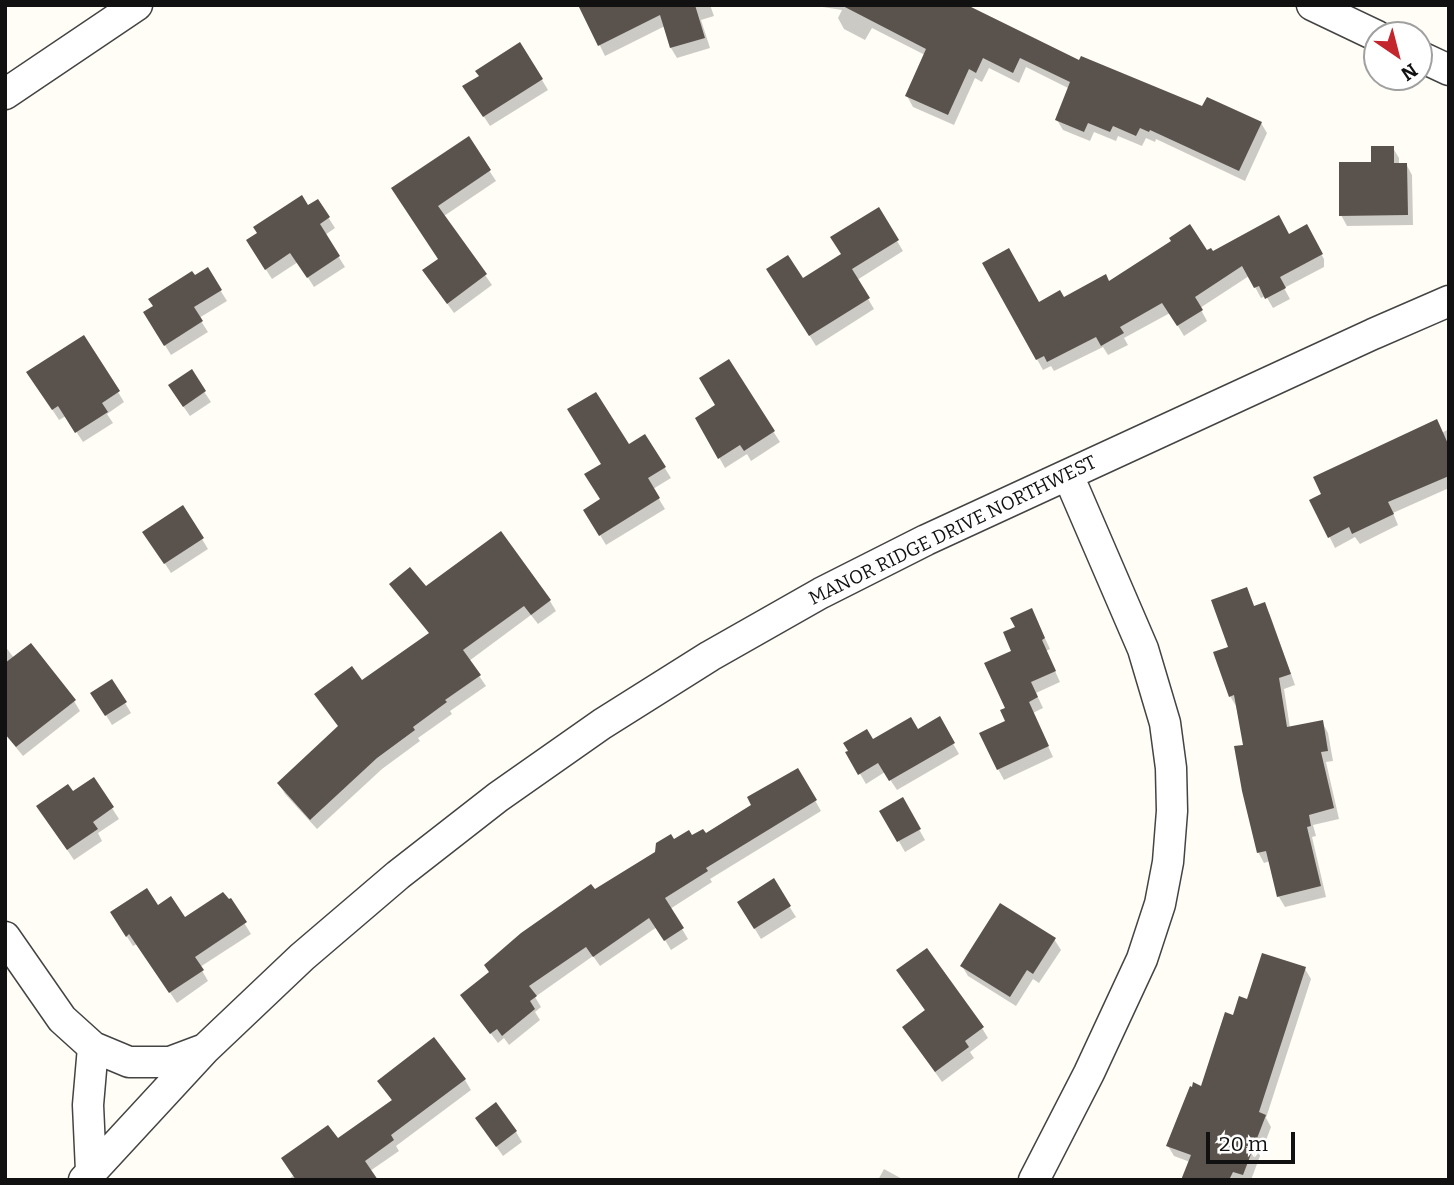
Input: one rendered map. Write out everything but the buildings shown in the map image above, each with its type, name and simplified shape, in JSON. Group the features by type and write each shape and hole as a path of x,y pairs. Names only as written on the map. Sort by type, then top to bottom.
{"street":[{"path":"5,94 137,5"},
{"path":"1312,5 1363,29"},
{"path":"1433,63 1449,70"},
{"name":"MANOR RIDGE DRIVE NORTHWEST","path":"87,1175 205,1049 302,957 398,874 498,797 602,724 710,656 821,593 926,540 1449,301"},
{"path":"1034,1180 1089,1073 1142,959 1160,904 1168,862 1172,811 1171,768 1165,723 1143,649 1068,475"},
{"path":"5,937 62,1018 93,1047 129,1062 170,1062 205,1049"},
{"path":"87,1175 88,1105 93,1047"}]}
